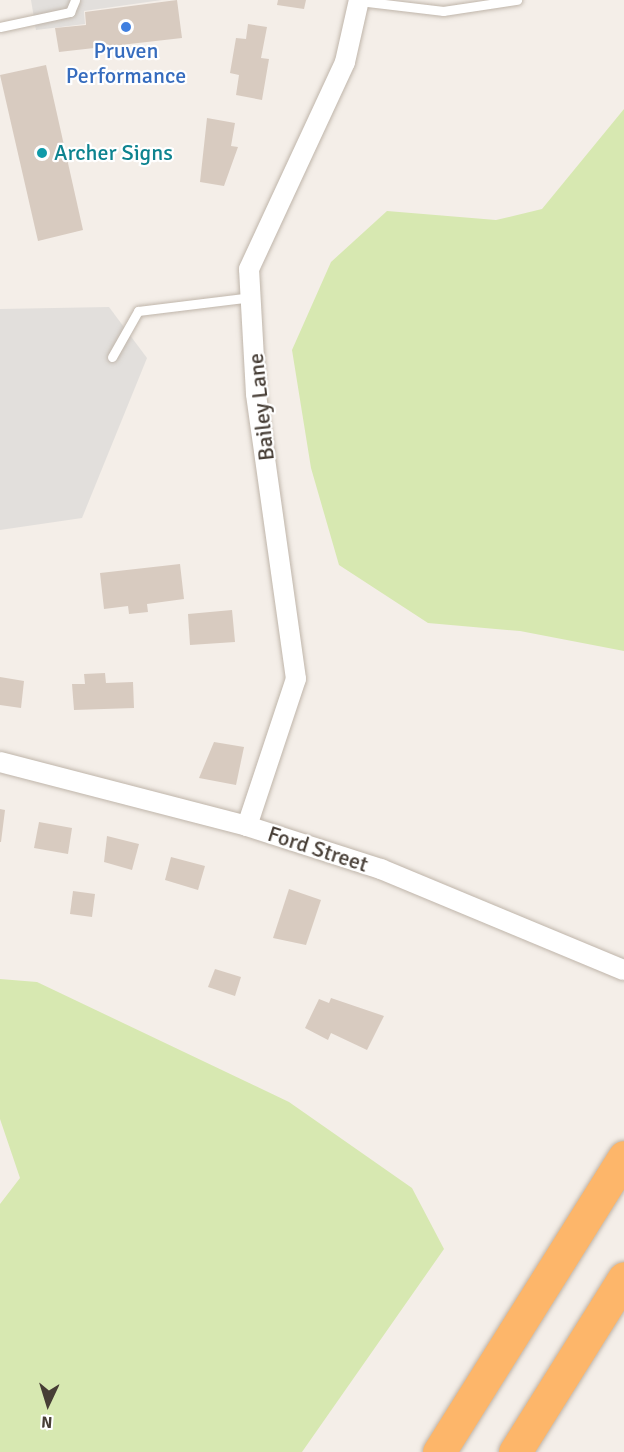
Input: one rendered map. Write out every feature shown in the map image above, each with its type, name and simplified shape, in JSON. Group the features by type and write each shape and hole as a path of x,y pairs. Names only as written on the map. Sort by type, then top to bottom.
{"highway":[{"path":"438,1452 624,1157"},
{"path":"515,1452 624,1278"}],"street":[{"name":"Bailey Lane","path":"247,826 296,679 256,394 249,269 345,62 359,1"},
{"name":"Ford Street","path":"0,762 247,826 381,869 624,970"}],"lane":[{"path":"0,27 70,12 75,0"},
{"path":"359,1 443,11 517,0"},
{"path":"112,357 138,311 252,297"}],"green space":[{"path":"624,109 624,651 520,631 428,623 339,565 311,468 292,350 331,262 387,211 496,220 542,209"},
{"path":"0,979 37,982 289,1102 412,1188 444,1249 302,1452 0,1452 0,1204 20,1178 0,1119"}],"shaded area":[{"path":"31,0 162,0 84,11 85,24 36,30"},
{"path":"109,307 147,358 82,518 0,530 0,309"}],"building":[{"name":"Pruven Performance","path":"177,0 182,38 59,52 55,28 86,25 85,12"},
{"path":"278,0 306,0 304,9 277,5"},
{"path":"248,24 267,27 261,58 269,59 262,100 236,95 239,75 230,73 236,38 246,39"},
{"name":"Archer Signs","path":"46,65 83,230 38,241 0,75"},
{"path":"207,118 235,123 231,146 238,147 224,186 200,182"},
{"path":"180,564 184,599 147,604 148,612 129,614 128,606 104,609 100,573"},
{"path":"232,610 235,642 190,645 188,614"},
{"path":"105,673 106,683 133,682 134,708 74,710 72,684 85,684 84,674"},
{"path":"0,677 24,681 21,708 0,705"},
{"path":"214,742 244,747 236,785 199,778"},
{"path":"0,809 5,810 1,842 0,842"},
{"path":"39,822 72,828 68,854 34,848"},
{"path":"107,836 139,844 132,870 104,862"},
{"path":"171,857 205,866 198,890 165,880"},
{"path":"289,889 321,900 306,945 273,938"},
{"path":"73,891 95,894 92,917 70,914"},
{"path":"215,969 241,977 235,996 208,987"},
{"path":"331,998 384,1016 367,1050 331,1033 328,1040 305,1028 319,999 329,1003"}],"place":[{"name":"Pruven Performance","path":"126,27"},
{"name":"Archer Signs","path":"42,153"}]}
